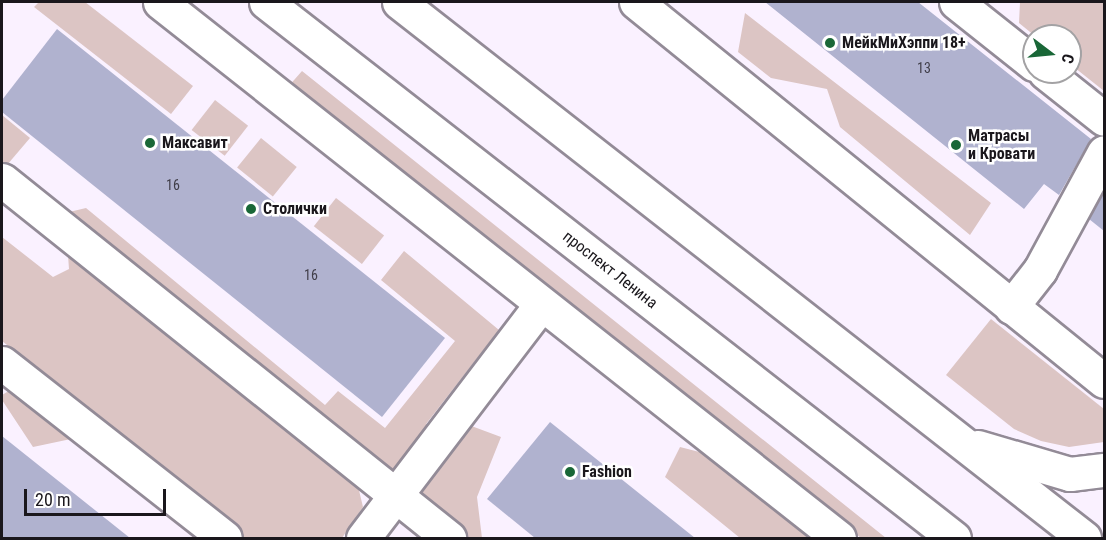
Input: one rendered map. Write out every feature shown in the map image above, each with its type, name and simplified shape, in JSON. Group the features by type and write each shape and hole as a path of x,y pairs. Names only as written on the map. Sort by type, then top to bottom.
{"main road":[{"path":"160,2 839,538"},
{"name":"проспект Ленина","path":"266,2 954,538"},
{"path":"399,2 1084,538"},
{"path":"636,2 1104,381"},
{"path":"962,4 1022,54"},
{"path":"1060,84 1104,119"},
{"path":"1011,307 1040,270 1104,152"},
{"path":"2,180 449,538"},
{"path":"363,538 541,303"},
{"path":"2,363 225,538"},
{"path":"962,442 1070,474 1104,470"}],"shaded area":[{"path":"39,2 85,2 193,86 171,114 34,7"},
{"path":"1020,2 1104,2 1104,91 1082,74 1082,24 1022,25 1019,23"},
{"path":"745,13 991,203 970,235 840,127 827,89 771,78 738,52"},
{"path":"302,71 886,538 861,538 851,530 859,538 740,538 665,477 680,447 777,472 287,88"},
{"path":"215,100 248,126 225,156 192,130"},
{"path":"2,115 30,138 7,165 2,161"},
{"path":"261,138 297,167 273,196 237,168"},
{"path":"336,198 384,236 362,264 314,226"},
{"path":"86,208 325,405 338,391 385,428 455,341 381,280 404,251 499,330 426,424 450,418 501,437 477,497 482,538 457,538 436,529 414,478 357,482 363,507 342,538 204,538 104,432 33,447 2,400 2,395 41,372 2,341 2,237 53,277 69,269 65,213"},
{"path":"991,319 1104,409 1104,442 1069,447 1041,441 1014,429 946,375"}],"building":[{"path":"765,2 918,2 1091,139 1059,195 1044,184 1024,209"},
{"path":"57,29 445,338 382,417 2,112 2,100"},
{"path":"1104,190 1104,231 1089,219"},
{"path":"550,422 695,538 535,538 487,499"},
{"path":"2,436 130,538 2,538"}],"place":[{"name":"МейкМиХэппи 18+","path":"830,43"},
{"name":"Максавит","path":"150,143"},
{"name":"Матрасы и Кровати","path":"956,145"},
{"name":"Столички","path":"251,209"},
{"name":"Fashion","path":"570,472"}]}
